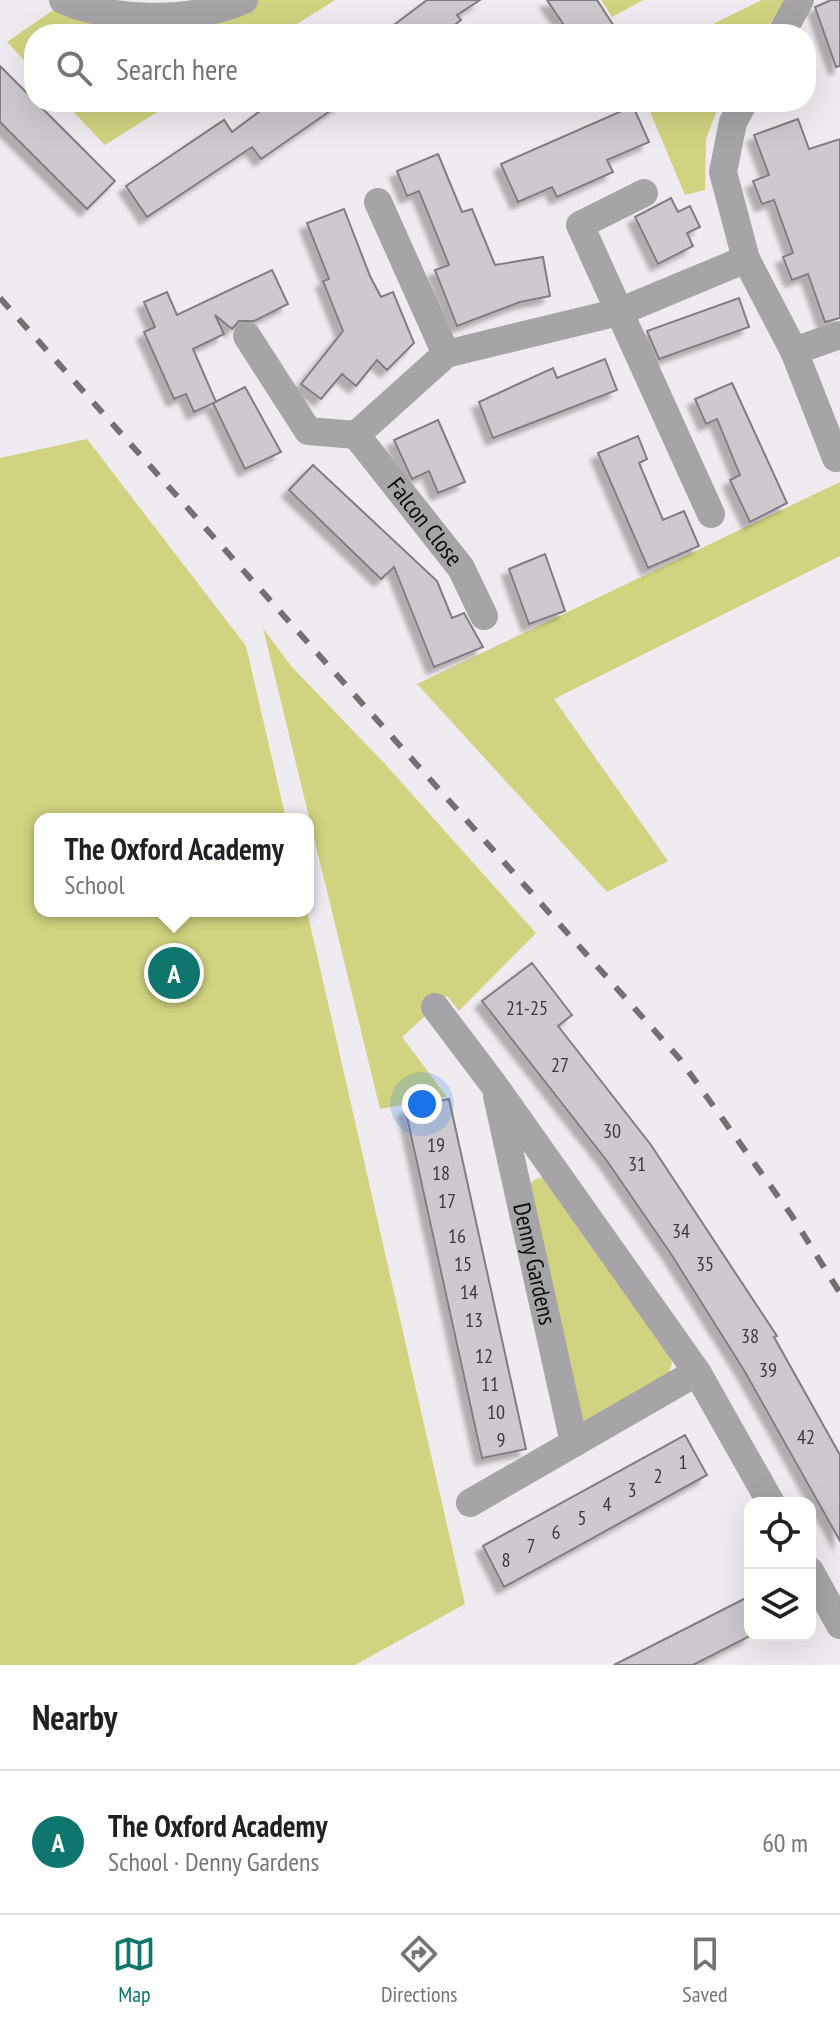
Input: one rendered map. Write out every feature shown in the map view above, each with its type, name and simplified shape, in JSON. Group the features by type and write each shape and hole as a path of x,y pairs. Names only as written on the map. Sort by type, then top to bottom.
{"street":[{"path":"63,0 78,6 153,18 244,0"},
{"path":"787,24 800,0"},
{"path":"738,112 733,122 723,172 746,259 794,351 836,458"},
{"path":"644,193 580,225 711,514"},
{"path":"378,202 446,354"},
{"path":"247,336 308,431 356,435 446,354 619,312 746,259"},
{"path":"794,351 840,335"},
{"name":"Falcon Close","path":"356,435 461,568 484,616"},
{"name":"Denny Gardens","path":"435,1007 494,1085 697,1372 768,1497"},
{"name":"Denny Gardens","path":"494,1085 574,1443"},
{"path":"470,1503 697,1372"},
{"path":"816,1582 840,1625"}],"green space":[{"path":"335,0 297,24 33,24 59,6"},
{"path":"601,0 643,0 612,17"},
{"path":"762,0 786,0 770,24 713,24"},
{"path":"24,30 24,60 7,42"},
{"path":"74,112 157,112 105,145"},
{"path":"650,112 716,112 706,139 705,190 685,195"},
{"path":"87,439 246,646 285,813 34,813 34,917 308,917 465,1604 355,1665 0,1665 0,458"},
{"path":"840,482 840,556 554,699 668,861 607,892 417,684"},
{"path":"263,628 291,666 385,764 536,933 459,1011 447,996 402,1037 447,1097 380,1109 314,838 314,813 308,813"},
{"path":"543,1177 668,1350 672,1363 668,1376 583,1422 527,1188 534,1180"}],"building":[{"path":"427,0 480,0 457,15 461,20 456,24 395,24"},
{"path":"547,0 597,0 613,24 563,24"},
{"path":"831,0 840,0 840,66 836,67 815,7"},
{"path":"0,66 24,90 24,112 46,112 115,181 87,209 0,122"},
{"path":"259,112 329,112 261,159 252,147 147,217 126,186 224,120 232,132"},
{"path":"619,112 636,112 649,142 607,160 613,172 557,197 552,187 518,202 501,164"},
{"path":"798,119 809,149 840,139 840,318 825,322 808,274 792,280 783,257 793,253 774,200 762,204 753,181 769,175 754,135"},
{"path":"438,154 462,212 472,209 495,265 543,257 550,296 520,302 457,326 435,270 449,265 419,191 407,196 397,171"},
{"path":"671,198 678,212 690,206 700,227 687,233 693,246 658,264 635,217"},
{"path":"344,209 370,276 381,297 393,292 414,343 387,370 377,360 356,386 342,374 321,399 301,384 343,331 323,281 329,279 307,223"},
{"path":"272,270 288,304 254,321 239,321 232,329 215,315 224,334 193,349 216,402 194,412 186,394 174,399 144,332 155,327 144,302 167,292 177,315"},
{"path":"739,298 749,327 659,359 647,331"},
{"path":"605,359 617,390 493,438 479,402 553,368 557,378"},
{"path":"732,383 787,503 750,522 730,480 740,475 717,419 706,424 695,399"},
{"path":"245,387 281,452 245,469 213,403"},
{"path":"438,420 465,482 438,493 429,471 412,479 394,440"},
{"path":"638,436 647,459 639,463 663,520 684,511 699,546 648,568 598,453"},
{"path":"313,465 437,581 452,618 464,613 483,647 434,667 394,567 381,579 289,490"},
{"path":"545,554 565,611 529,624 509,569"},
{"path":"532,963 572,1015 558,1026 651,1145 777,1336 774,1337 840,1455 840,1541 745,1372 671,1254 607,1161 482,1001"},
{"path":"449,1099 526,1449 482,1458 405,1108"},
{"path":"685,1435 707,1475 504,1587 483,1546"},
{"path":"744,1599 744,1639 693,1665 614,1665"}],"railway":[{"path":"0,298 679,1058 792,1216 840,1293"}],"place":[{"name":"The Oxford Academy","path":"174,973"}]}
